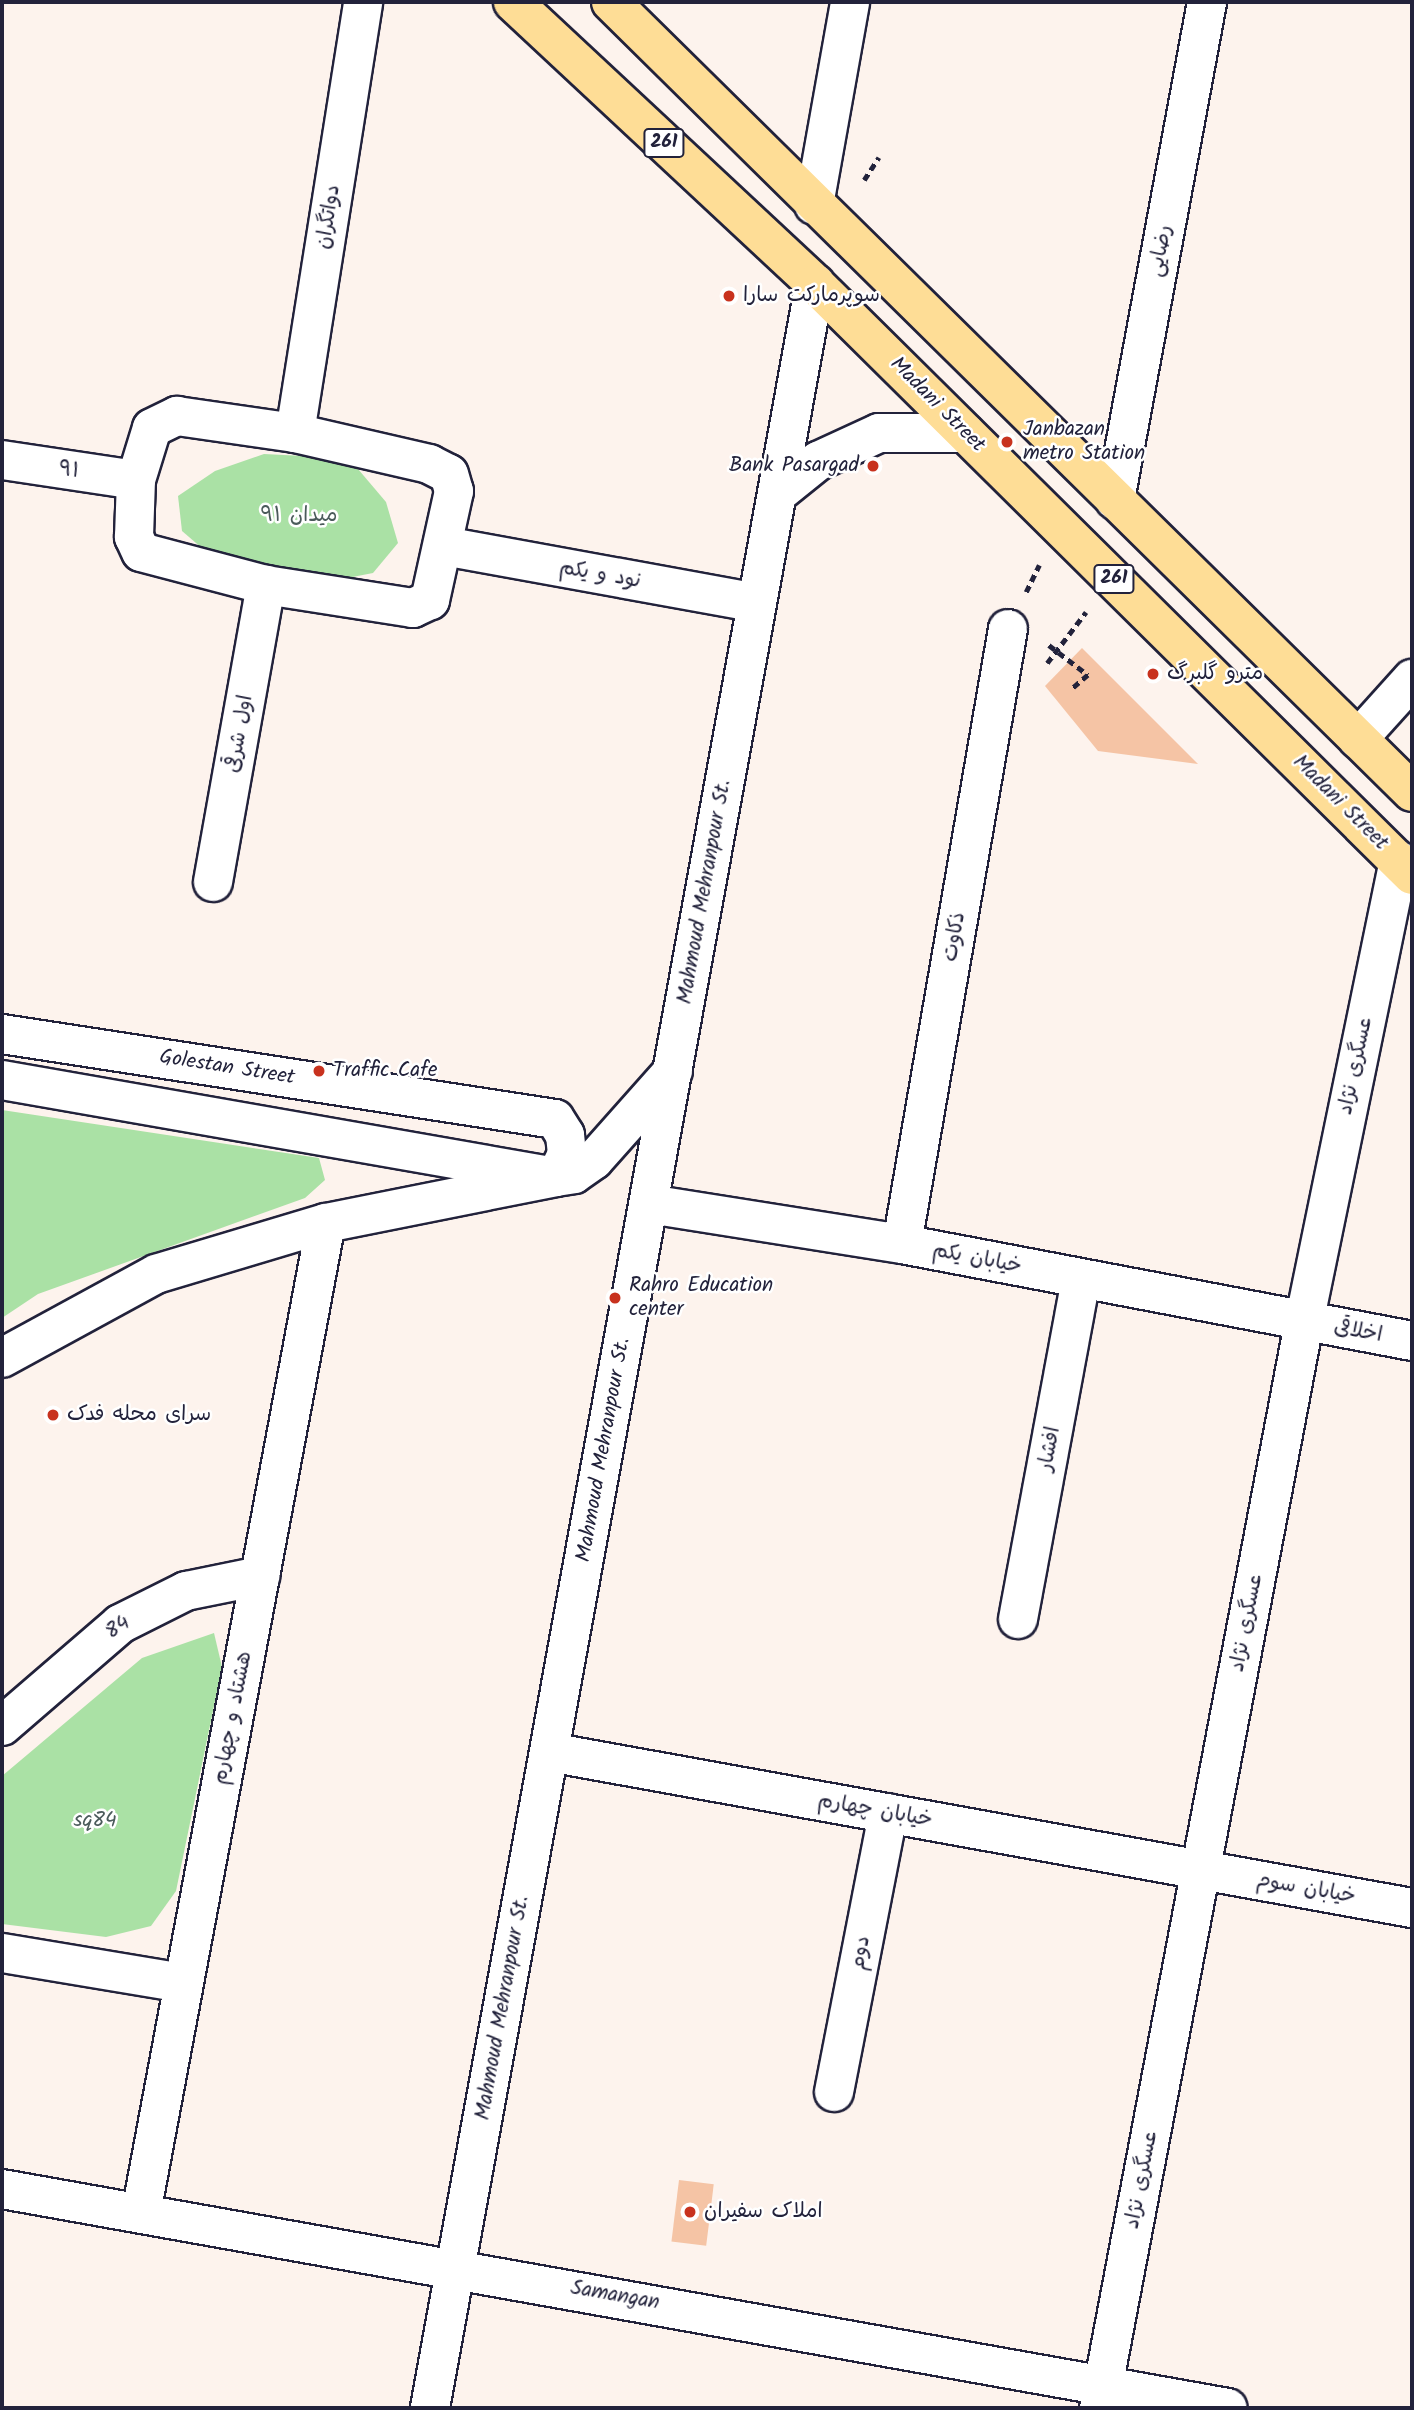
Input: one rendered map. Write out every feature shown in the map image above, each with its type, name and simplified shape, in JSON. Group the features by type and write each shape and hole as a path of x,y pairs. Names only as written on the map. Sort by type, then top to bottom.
{"main road":[{"name":"Madani Street","path":"513,2 815,284 1405,868"},
{"name":"261","path":"611,2 1412,792"},
{"path":"814,205 815,284"}],"street":[{"name":"دواتگران","path":"295,433 363,2"},
{"path":"814,205 850,2"},
{"name":"رضایی","path":"1115,500 1207,2"},
{"name":"Mahmoud Mehranpour St.","path":"430,2408 815,284"},
{"path":"170,418 295,433 429,464 449,474 454,491 436,590 430,600 413,608 266,585 141,552 134,537 136,480 152,428 170,418"},
{"path":"777,494 818,461 879,433 965,433"},
{"name":"۹۱","path":"2,460 136,480"},
{"name":"نود و یکم","path":"443,546 757,603"},
{"name":"اول شرقی","path":"214,882 266,585"},
{"name":"ذکاوت","path":"902,1244 1008,629"},
{"path":"1359,739 1412,679"},
{"name":"عسگری نژاد","path":"1101,2397 1304,1323 1405,868"},
{"name":"Golestan Street","path":"2,1034 555,1119 565,1135 567,1154 556,1177"},
{"path":"2,1358 156,1274 326,1223 574,1174 594,1160 673,1071"},
{"path":"2,1080 556,1177"},
{"name":"خیابان یکم","path":"649,1204 902,1244 1304,1323"},
{"name":"هشتاد و چهارم","path":"141,2213 326,1223"},
{"name":"افشار","path":"1018,1619 1081,1279"},
{"name":"اخلاقی","path":"1304,1323 1412,1341"},
{"name":"84","path":"2,1726 120,1624 186,1591 260,1576"},
{"name":"خیابان چهارم","path":"549,1752 1201,1870"},
{"name":"دوم","path":"834,2092 888,1814"},
{"name":"خیابان سوم","path":"1201,1870 1412,1908"},
{"path":"2,1953 184,1983"},
{"name":"Samangan","path":"2,2189 456,2267 1101,2397 1228,2408"}],"path":[{"path":"1008,629 1059,525"},
{"path":"1039,671 1061,649 1110,575"},
{"path":"1061,649 1088,675 1071,690"}],"green space":[{"name":"میدان ۹۱","path":"264,454 323,457 358,469 386,502 398,543 373,573 337,580 217,561 182,531 178,496 215,471"},
{"path":"2,1110 319,1158 325,1180 305,1198 38,1294 2,1318"},
{"name":"sq84","path":"214,1633 222,1667 176,1891 151,1926 106,1937 2,1924 2,1776 142,1658"}],"building":[{"path":"1082,648 1198,764 1098,751 1045,686"},
{"name":"املاک سفیران","path":"679,2180 714,2184 706,2246 671,2242"}],"place":[{"name":"سوپرمارکت سارا","path":"729,296"},
{"name":"Janbazan metro Station","path":"1007,442"},
{"name":"Bank Pasargad","path":"873,466"},
{"name":"مترو گلبرگ","path":"1153,674"},
{"name":"Traffic Cafe","path":"319,1071"},
{"name":"Rahro Education center","path":"615,1298"},
{"name":"سرای محله فدک","path":"53,1415"},
{"name":"املاک سفیران","path":"690,2212"}]}
